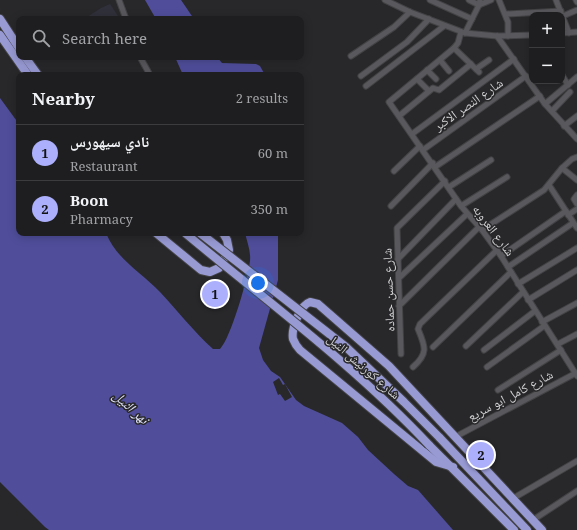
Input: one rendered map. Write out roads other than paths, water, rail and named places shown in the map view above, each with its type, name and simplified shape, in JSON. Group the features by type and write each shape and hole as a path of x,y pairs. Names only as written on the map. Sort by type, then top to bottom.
{"highway":[{"path":"0,19 16,43"},
{"path":"0,35 16,58"},
{"path":"17,60 25,72"},
{"path":"27,60 36,72"},
{"path":"160,236 201,270 210,272 220,268 229,250 229,245 225,236"},
{"name":"شارع كورنيش النيل","path":"190,236 362,378 393,407 514,530"},
{"name":"شارع كورنيش النيل","path":"204,236 346,347 439,437 527,530"},
{"path":"452,467 436,462 300,350 296,345 293,331 303,306 310,302 318,304 389,366 542,530"},
{"path":"506,509 524,511"}],"street":[{"path":"119,0 125,16"},
{"path":"386,0 428,20 463,33 497,36 529,35"},
{"path":"430,0 472,19"},
{"path":"469,0 479,3 490,0"},
{"path":"500,0 508,22 508,36"},
{"path":"556,0 562,12"},
{"path":"429,91 417,79 458,44 479,3"},
{"path":"565,12 577,10"},
{"path":"351,56 394,27 410,12"},
{"path":"506,14 529,14"},
{"path":"361,76 407,42 428,20"},
{"path":"565,22 569,33"},
{"path":"366,86 444,26"},
{"path":"565,33 577,32"},
{"path":"497,36 552,112 577,139"},
{"path":"454,48 478,70 488,60"},
{"path":"412,134 514,59"},
{"path":"142,60 148,72"},
{"path":"440,60 449,71"},
{"path":"399,116 429,91 434,88 439,90 471,64"},
{"path":"427,70 436,79"},
{"name":"شارع النصر الاكبر","path":"394,171 422,148 526,76"},
{"path":"546,104 577,78"},
{"name":"شارع العروبه","path":"417,79 389,102 461,206 481,228 497,250 543,324 561,350 575,366 576,375"},
{"path":"565,80 568,85"},
{"path":"552,112 570,92"},
{"path":"391,206 434,165 540,96"},
{"path":"564,126 577,116"},
{"path":"399,306 481,228 549,185 562,168 572,159 577,158"},
{"path":"449,187 491,160"},
{"path":"562,168 577,180"},
{"path":"461,206 507,177"},
{"name":"شارع حسن حماده","path":"400,354 397,230 399,225 445,181"},
{"path":"549,185 577,228"},
{"path":"577,195 574,199 577,204"},
{"path":"398,259 456,199"},
{"path":"501,256 577,208"},
{"path":"399,278 468,214"},
{"path":"508,267 573,223"},
{"path":"518,284 577,248"},
{"path":"413,367 424,354 424,341 418,329 420,324 497,250"},
{"path":"528,300 577,270"},
{"path":"432,347 511,272"},
{"path":"466,346 523,292"},
{"path":"487,368 543,324 577,303"},
{"path":"484,350 535,311"},
{"path":"558,344 577,334"},
{"path":"498,390 561,350"},
{"name":"شارع كامل ابو سريع","path":"455,437 576,375"},
{"path":"512,499 577,461"},
{"path":"533,520 577,491"}],"water":[{"path":"145,0 181,0 192,16 154,16"},
{"path":"176,60 220,60 222,63 256,64 260,66 263,72 182,72"},
{"name":"نهر النيل","path":"0,98 16,120 16,236 108,236 116,251 160,292 213,349 220,349 224,343 234,321 243,293 250,261 246,236 278,236 278,280 259,348 263,360 271,371 280,377 296,400 304,406 342,423 358,437 368,450 394,474 408,486 418,490 453,530 49,530 0,482"}],"place":[{"name":"نادي سيهورس","path":"215,294"},
{"name":"Boon","path":"481,455"}]}
